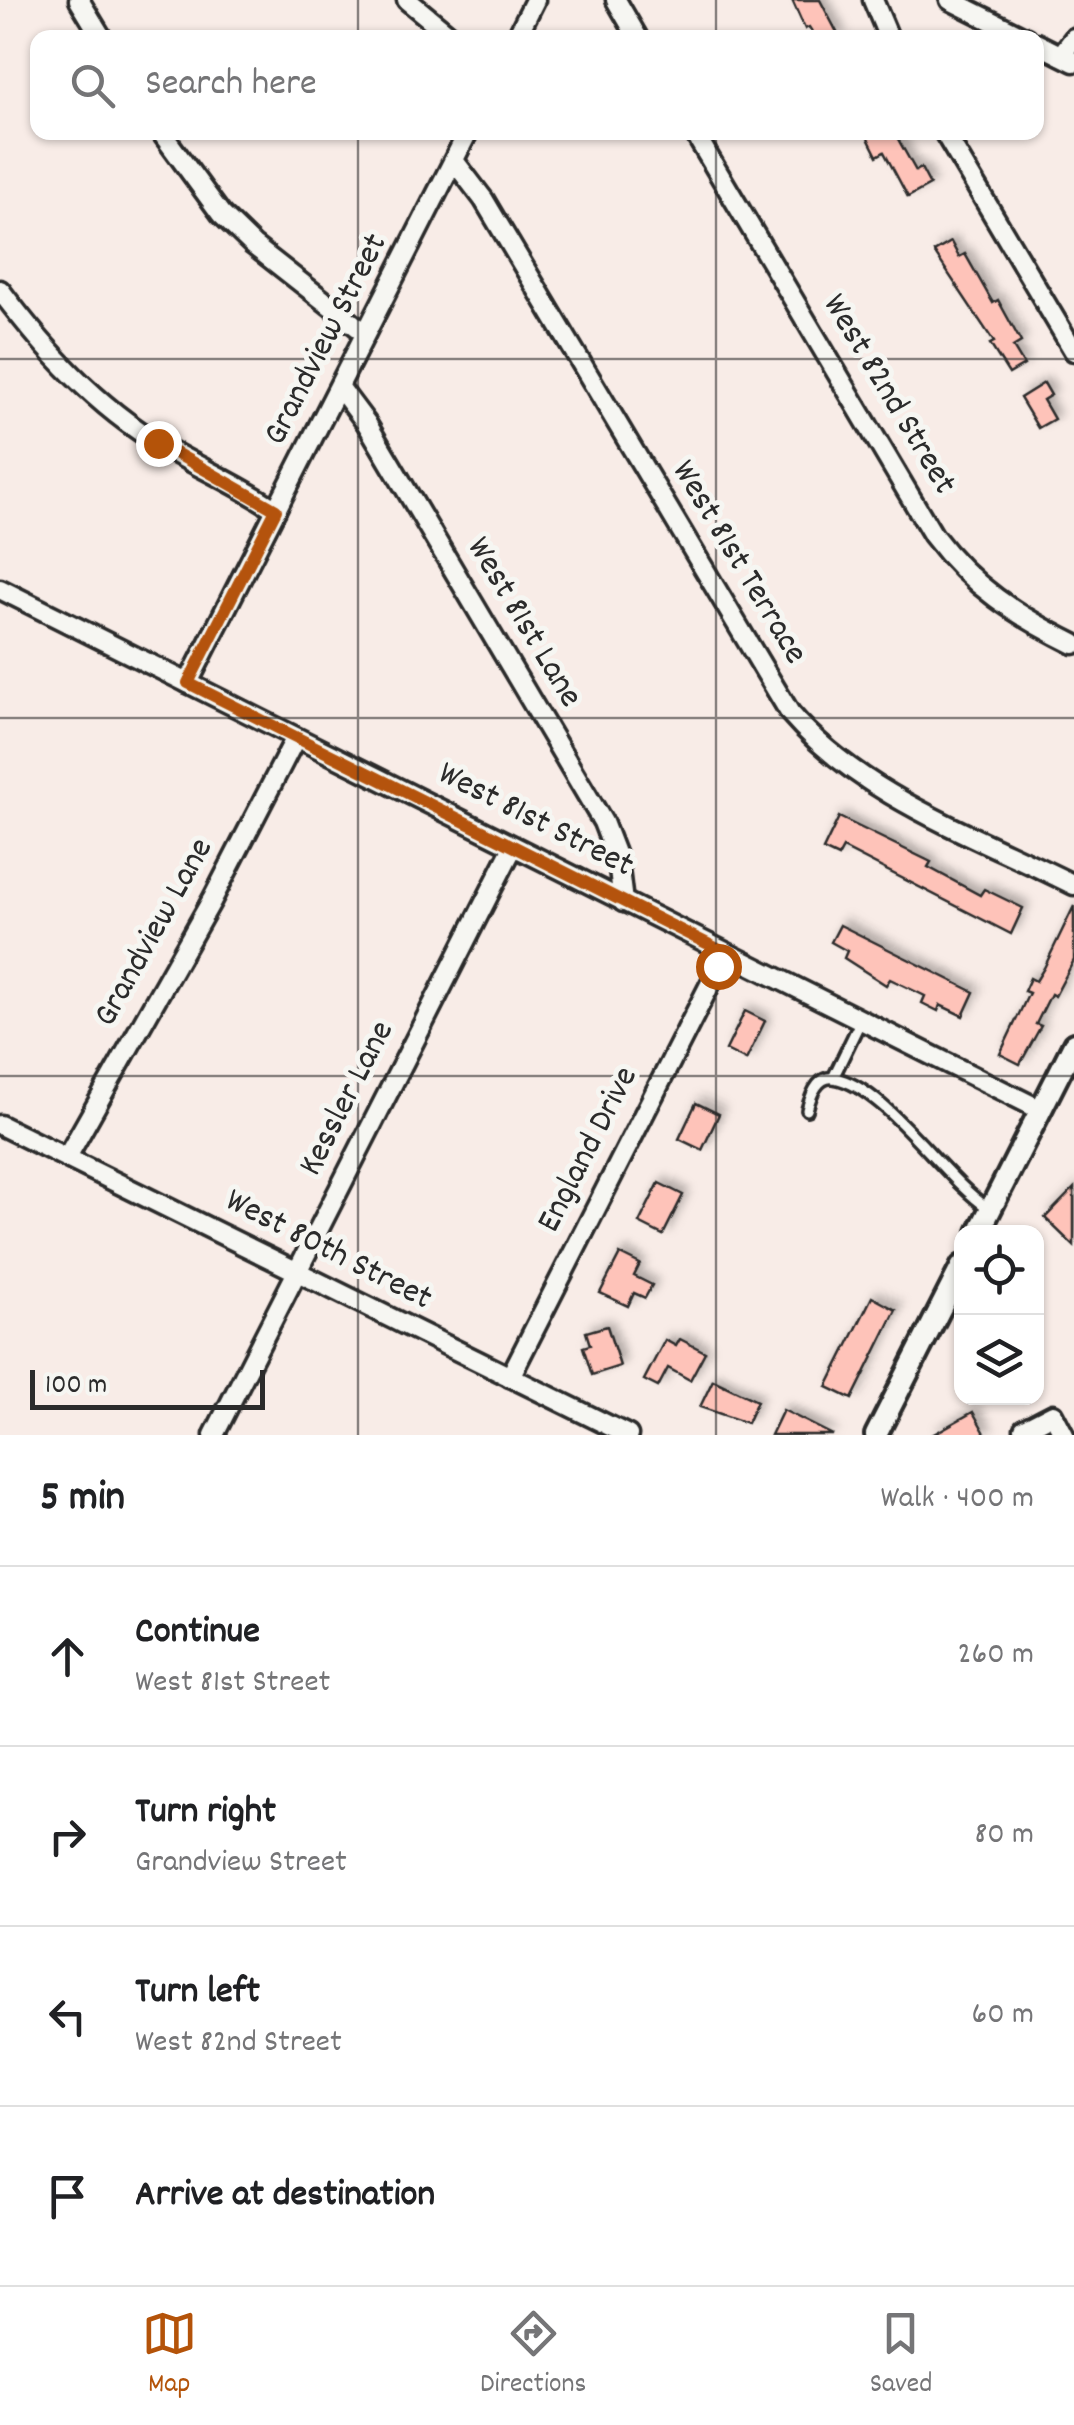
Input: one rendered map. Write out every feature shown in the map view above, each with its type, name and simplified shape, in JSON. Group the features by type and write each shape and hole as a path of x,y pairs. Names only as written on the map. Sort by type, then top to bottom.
{"street":[{"path":"79,0 97,30"},
{"path":"407,0 443,30"},
{"path":"520,30 535,0"},
{"path":"616,0 633,30"},
{"path":"873,0 886,30"},
{"path":"950,0 1010,30"},
{"path":"1044,47 1067,58 1074,38"},
{"path":"167,140 220,214 253,246 365,333"},
{"name":"Grandview Street","path":"188,683 465,140"},
{"name":"West 82nd Street","path":"699,140 933,535 980,589 1008,610 1074,644"},
{"path":"949,140 1074,351"},
{"name":"West 81st Terrace","path":"455,162 484,200 780,698 802,727 865,780 1074,884"},
{"path":"0,290 38,340 117,415 158,443 276,510"},
{"name":"West 81st Lane","path":"340,388 367,424 603,822 618,861 623,902"},
{"name":"West 81st Street","path":"0,589 1041,1110"},
{"name":"Grandview Lane","path":"67,1157 212,900 296,739"},
{"name":"Kessler Lane","path":"214,1435 513,847"},
{"name":"England Drive","path":"510,1377 726,953"},
{"path":"982,1225 1074,1044"},
{"name":"West 80th Street","path":"0,1125 625,1434"},
{"path":"876,1435 954,1282"},
{"path":"1028,1435 1024,1429 1053,1414 1064,1435"}],"lane":[{"path":"806,1110 818,1085 833,1078 862,1020"},
{"path":"833,1078 889,1111 962,1190 990,1209"}],"building":[{"path":"792,0 820,0 836,30 805,29"},
{"path":"869,140 899,140 916,171 921,168 930,185 908,197 884,152 877,156"},
{"path":"951,242 959,257 965,254 993,303 998,300 1021,342 1013,347 1024,365 1009,374 990,344 994,342 934,252"},
{"path":"1044,383 1051,395 1043,400 1054,419 1038,428 1020,398"},
{"path":"839,817 931,862 928,867 980,895 984,889 1023,908 1011,934 843,848 838,857 823,850"},
{"path":"1074,906 1074,960 1055,996 1051,994 1036,1024 1041,1026 1020,1064 1000,1054 1029,993 1024,991 1030,978 1036,981 1044,968"},
{"path":"840,925 974,992 963,1016 940,1005 938,1011 922,1003 925,996 890,979 886,985 844,958 847,951 831,942"},
{"path":"745,1011 765,1021 746,1060 726,1050"},
{"path":"696,1103 719,1114 702,1150 679,1139"},
{"path":"659,1183 683,1195 663,1235 639,1223"},
{"path":"1074,1188 1074,1246 1045,1218"},
{"path":"620,1254 640,1264 634,1276 652,1285 645,1298 634,1293 628,1306 600,1293"},
{"path":"872,1297 896,1310 852,1399 827,1387"},
{"path":"607,1326 620,1366 592,1375 583,1347 590,1345 586,1332"},
{"path":"680,1339 705,1352 690,1380 668,1368 658,1387 644,1380 665,1340 676,1346"},
{"path":"713,1380 757,1401 747,1423 700,1407"},
{"path":"783,1410 833,1435 771,1435"},
{"path":"973,1412 986,1435 932,1435"}],"route":[{"path":"158,443 276,510 188,683 726,953 718,966"}]}
